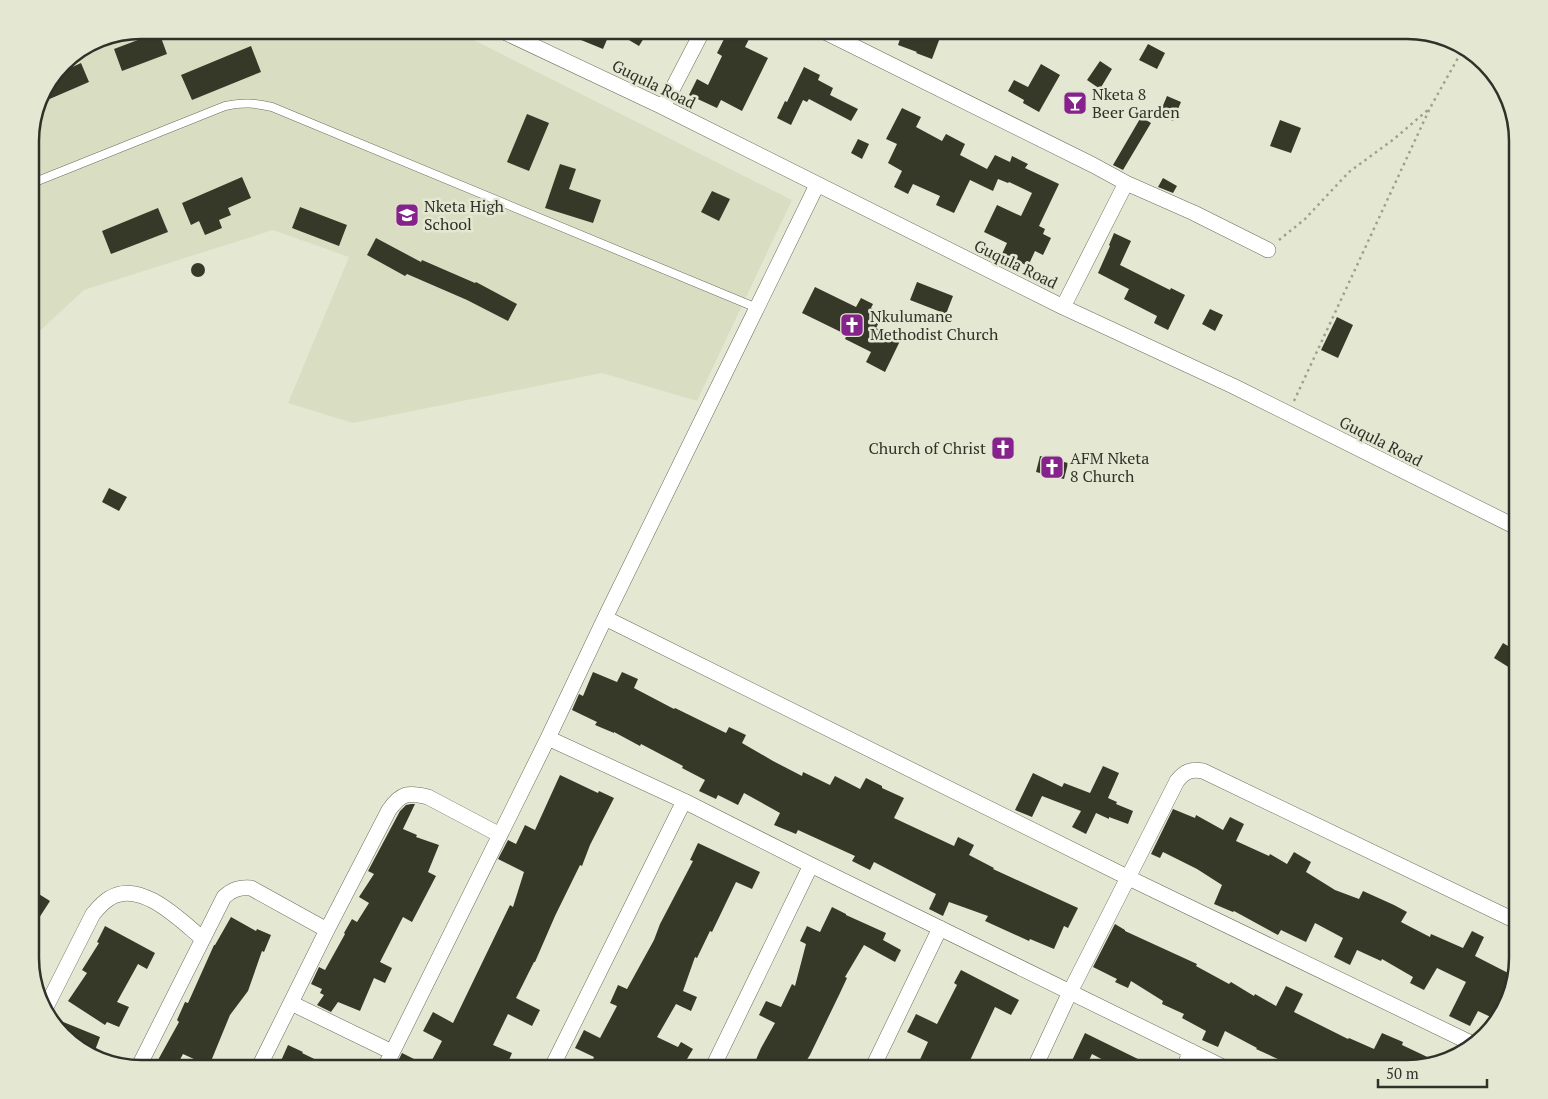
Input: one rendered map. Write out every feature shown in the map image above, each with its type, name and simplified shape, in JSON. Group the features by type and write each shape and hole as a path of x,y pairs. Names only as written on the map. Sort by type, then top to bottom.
{"street":[{"name":"Guqula Road","path":"519,39 663,107 1063,307 1233,386 1509,524"},
{"path":"663,107 698,39"},
{"path":"839,39 1126,183 1194,213 1268,250"},
{"path":"1063,307 1126,183"},
{"path":"388,1060 548,738 817,185"},
{"path":"605,618 1129,878 1467,1041"},
{"path":"548,738 684,800 811,865 1209,1060"},
{"path":"1038,1060 1070,992 1177,781 1183,774 1195,770 1204,771 1509,918"},
{"path":"262,1060 327,930 396,800 404,795 415,794 428,797 500,835"},
{"path":"555,1060 684,800"},
{"path":"716,1060 811,865"},
{"path":"142,1060 224,897 231,891 251,888 327,930"},
{"path":"49,1001 93,914 103,902 111,897 130,893 148,898 161,905 203,939"},
{"path":"876,1060 940,928"},
{"path":"291,1003 392,1052"},
{"path":"1187,1060 1191,1051"}],"lane":[{"path":"39,180 225,106 241,102 254,103 272,107 757,308"}],"path":[{"path":"1288,414 1430,108 1460,54"},
{"path":"1268,250 1305,219 1349,172 1394,139 1430,108"}],"shaded area":[{"name":"Nketa High School","path":"472,39 792,200 697,401 602,373 353,423 288,403 349,257 273,230 84,290 39,332 39,134 42,114 56,84 74,64 96,49 114,42 128,40"}],"building":[{"path":"140,39 162,39 167,54 122,71 114,49"},
{"path":"582,39 607,39 603,49"},
{"path":"627,39 643,39 639,46"},
{"path":"724,39 749,39 745,47 768,58 742,111 721,100 717,108 689,95 697,79 708,85 722,56 717,53"},
{"path":"900,39 940,39 932,59 898,45"},
{"path":"1148,44 1165,53 1157,69 1139,60"},
{"path":"251,46 261,72 192,100 181,75"},
{"path":"1100,61 1112,69 1100,89 1087,80"},
{"path":"81,63 89,82 48,100 56,84 70,68"},
{"path":"1041,64 1060,75 1039,112 1023,103 1024,100 1008,91 1014,80 1028,87"},
{"path":"804,67 820,75 818,80 833,88 830,95 858,109 851,121 809,99 807,102 803,100 791,125 777,118"},
{"path":"1167,96 1181,102 1173,121 1159,115"},
{"path":"902,108 921,117 916,127 942,141 946,134 965,144 960,155 987,169 995,155 1010,162 1012,156 1028,164 1025,168 1059,184 1039,226 1045,229 1043,234 1051,238 1043,255 1035,251 1028,266 1002,254 1007,243 984,232 997,205 1021,216 1032,193 1009,182 998,179 993,191 970,180 954,213 936,205 940,196 913,184 908,194 894,187 902,171 888,163 897,144 886,139"},
{"path":"527,114 549,123 529,171 507,162"},
{"path":"1141,117 1151,123 1123,170 1113,165"},
{"path":"1280,120 1301,128 1291,153 1270,146"},
{"path":"858,139 869,144 862,159 851,153"},
{"path":"560,164 576,169 569,189 601,200 593,223 545,208"},
{"path":"242,177 251,198 228,208 231,215 219,220 222,228 205,235 199,221 191,225 182,203"},
{"path":"1163,178 1177,186 1173,193 1158,187"},
{"path":"712,191 730,199 719,221 701,212"},
{"path":"300,207 347,225 339,246 292,228"},
{"path":"158,208 168,232 111,254 102,231"},
{"path":"1114,233 1131,241 1120,265 1170,290 1171,288 1185,295 1168,330 1154,323 1157,316 1124,299 1129,289 1098,273"},
{"path":"376,238 421,262 422,260 476,282 517,304 508,321 467,300 407,274 405,276 367,255"},
{"path":"195,263 201,263 205,270 201,277 195,277 191,273 191,267"},
{"path":"917,282 953,296 946,314 910,300"},
{"name":"Nkulumane Methodist Church","path":"815,287 856,307 861,298 873,304 871,308 883,315 876,328 900,341 885,372 866,362 871,352 845,339 847,335 802,313"},
{"path":"1210,309 1223,315 1215,331 1202,324"},
{"path":"1337,317 1353,325 1338,358 1321,350"},
{"name":"Church of Christ","path":"999,440 1012,446 1008,457 994,451"},
{"name":"AFM Nketa 8 Church","path":"1040,456 1068,463 1064,479 1036,472"},
{"path":"109,488 127,497 119,511 102,502"},
{"path":"1503,643 1509,647 1509,667 1494,658"},
{"path":"593,672 617,682 622,672 638,679 634,688 726,733 729,727 746,735 742,743 802,776 803,772 830,785 835,776 860,789 866,778 882,786 882,788 904,798 894,818 954,846 958,837 974,845 969,855 993,869 1078,908 1068,928 1064,926 1054,949 1030,939 1029,941 985,921 988,916 949,902 943,916 929,909 936,894 874,862 870,870 852,861 855,856 798,830 796,834 774,825 780,813 744,793 738,805 718,795 716,799 699,791 705,780 641,744 640,746 614,732 595,725 597,722 572,710 579,694 583,696"},
{"path":"1103,766 1119,773 1108,798 1117,802 1116,804 1133,811 1128,824 1096,813 1086,834 1072,827 1081,811 1042,796 1032,817 1015,810 1033,773 1062,787 1064,783 1090,793"},
{"path":"560,775 598,793 599,791 614,798 516,998 540,1010 532,1026 508,1014 493,1045 512,1053 509,1060 432,1060 442,1041 423,1031 433,1012 453,1023 510,905 513,907 524,872 498,859 508,840 516,844 525,825 535,830"},
{"path":"415,804 403,829 417,835 416,837 439,845 428,872 436,876 412,922 403,917 380,962 392,968 385,983 374,978 360,1011 338,1002 331,1012 317,1005 324,995 320,993 322,989 311,984 319,967 325,970 352,919 357,922 369,903 359,897 374,874 368,871 400,811 406,805"},
{"path":"1173,809 1195,818 1196,815 1223,830 1230,817 1244,824 1236,841 1269,856 1270,854 1287,864 1294,852 1311,862 1306,872 1335,890 1359,899 1363,891 1394,905 1407,912 1401,922 1430,937 1431,934 1463,948 1472,931 1484,937 1475,956 1508,973 1504,991 1490,1017 1478,1011 1470,1026 1449,1016 1466,982 1437,968 1424,990 1410,983 1413,977 1382,959 1381,961 1357,950 1350,965 1334,957 1343,938 1315,923 1306,942 1281,930 1278,935 1234,911 1214,904 1222,885 1197,869 1163,852 1160,858 1151,854"},
{"path":"698,843 760,872 752,889 736,882 712,932 710,931 697,958 695,957 683,991 697,997 691,1011 676,1004 657,1037 678,1047 681,1042 693,1049 686,1060 593,1060 594,1057 575,1048 584,1030 600,1038 617,1006 610,1003 618,985 627,989 654,940 660,924 693,861 690,860"},
{"path":"39,894 50,901 39,918"},
{"path":"832,907 886,933 883,940 901,950 895,962 864,945 845,977 847,978 807,1060 756,1060 775,1023 759,1015 766,1001 781,1007 792,984 795,986 806,944 800,941 807,926 820,932"},
{"path":"231,917 256,931 257,929 271,935 264,952 262,951 248,991 230,1015 211,1060 196,1060 183,1054 180,1060 158,1060 179,1022 177,1020 185,1002 188,1003 215,945"},
{"path":"1115,924 1125,931 1197,964 1196,966 1229,984 1231,982 1254,996 1255,994 1276,1006 1286,986 1303,994 1294,1012 1348,1039 1374,1049 1382,1033 1403,1042 1402,1045 1429,1058 1407,1060 1280,1060 1225,1031 1218,1047 1202,1040 1206,1031 1182,1018 1184,1014 1162,1004 1163,1001 1131,981 1128,988 1115,982 1117,979 1093,967"},
{"path":"105,926 155,953 147,969 138,964 117,1002 129,1007 119,1027 107,1022 105,1025 68,1001 87,973 82,970 99,943 97,942"},
{"path":"961,970 1019,1000 1011,1015 995,1007 970,1060 920,1060 928,1042 907,1032 916,1014 937,1024 957,985 954,983"},
{"path":"61,1021 100,1037 95,1049 74,1035"},
{"path":"1085,1033 1140,1060 1103,1060 1092,1054 1089,1060 1072,1060"},
{"path":"288,1045 316,1060 281,1060"},
{"path":"402,1053 416,1060 398,1060"}],"place":[{"name":"Nketa 8 Beer Garden","path":"1075,103"},
{"name":"Nketa High School","path":"407,215"},
{"name":"Nkulumane Methodist Church","path":"852,325"},
{"name":"Church of Christ","path":"1003,448"},
{"name":"AFM Nketa 8 Church","path":"1052,467"}]}
